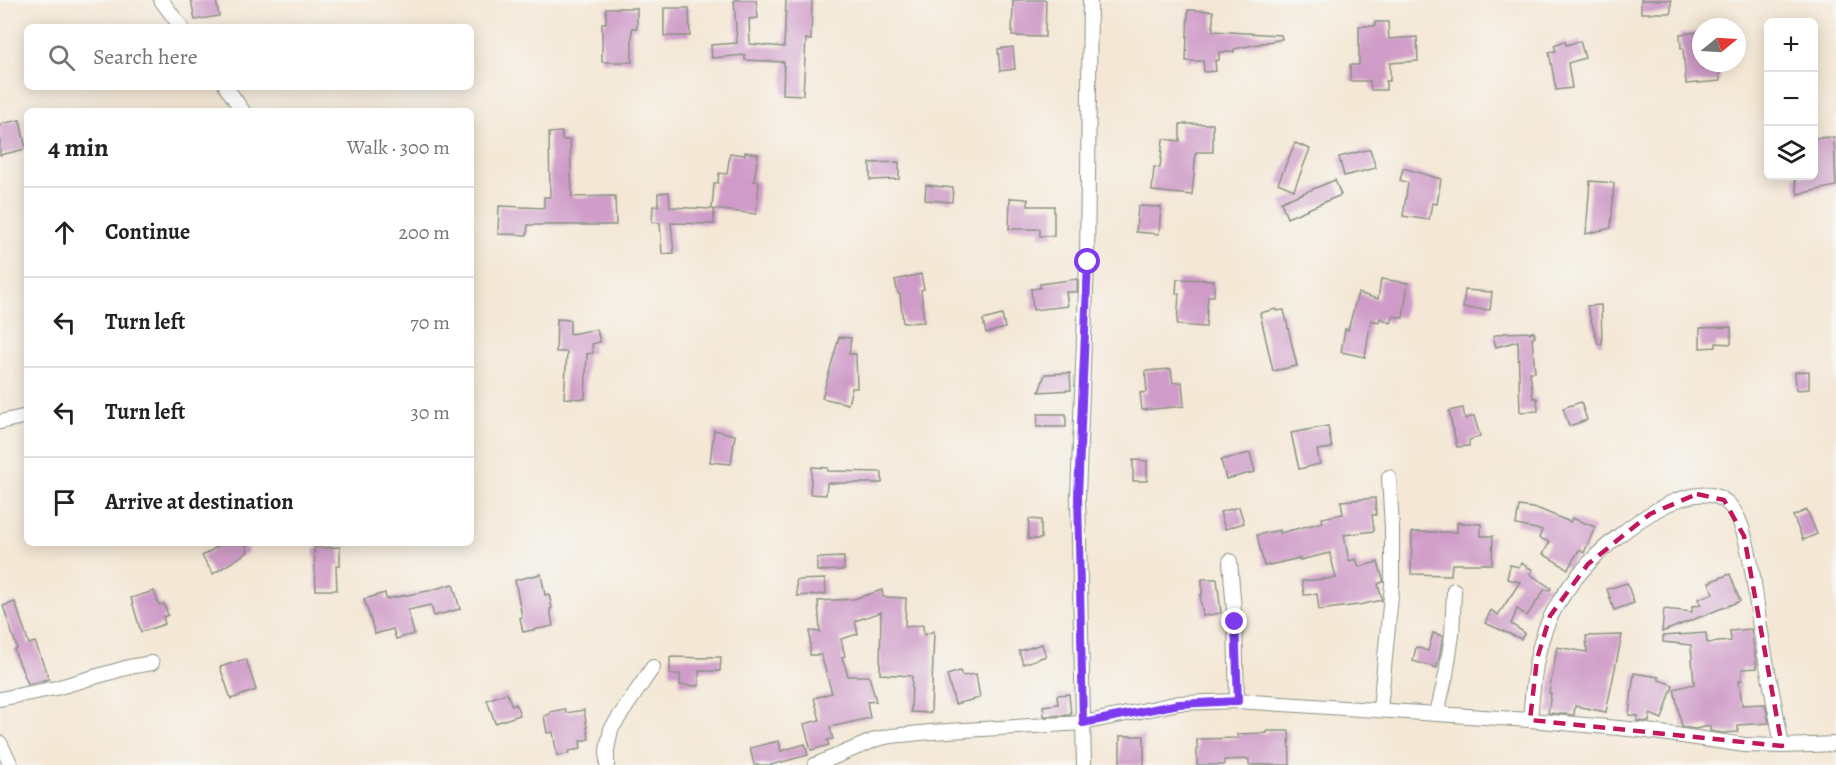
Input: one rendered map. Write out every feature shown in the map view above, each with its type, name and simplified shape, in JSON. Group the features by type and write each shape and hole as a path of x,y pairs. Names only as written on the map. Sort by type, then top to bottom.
{"street":[{"path":"161,0 179,24"},
{"path":"1084,765 1078,496 1088,262 1090,0"},
{"path":"228,90 241,108"},
{"path":"0,422 24,417"},
{"path":"1380,709 1392,585 1389,477"},
{"path":"1530,720 1537,659 1543,635 1550,616 1564,596 1588,564 1630,528 1650,514 1681,498 1697,494 1724,500 1735,511 1744,536 1782,746"},
{"path":"1230,561 1238,701"},
{"path":"1437,713 1452,635 1454,590"},
{"path":"0,699 56,688 129,667 152,663"},
{"path":"607,765 611,729 653,667"},
{"path":"815,765 877,739 898,735 1083,723 1179,704 1238,701 1530,720 1640,730 1745,744 1782,746 1836,744"},
{"path":"0,742 11,765"}],"highlighted area":[{"path":"1697,494 1724,500 1744,536 1782,746 1530,720 1537,659 1550,616 1588,564 1650,514"}],"building":[{"path":"191,0 216,0 219,16 195,20"},
{"path":"734,0 756,0 758,18 749,19 750,44 784,47 786,0 812,0 811,40 806,39 803,95 783,94 784,62 745,60 745,55 712,58 711,45 737,43"},
{"path":"1013,0 1046,0 1045,37 1012,36"},
{"path":"1641,0 1671,0 1671,13 1641,13"},
{"path":"606,8 637,8 637,28 632,28 632,62 602,62 602,23 606,23"},
{"path":"664,8 689,8 690,36 664,36"},
{"path":"1188,10 1213,11 1213,31 1281,35 1282,39 1234,49 1234,52 1219,52 1219,60 1215,61 1216,71 1204,72 1203,61 1186,61"},
{"path":"1375,22 1388,22 1389,39 1417,37 1418,61 1390,63 1390,81 1386,81 1386,90 1371,90 1370,81 1350,81 1350,65 1359,65 1359,26 1375,26"},
{"path":"1692,33 1692,72 1719,72 1720,81 1686,84 1680,34"},
{"path":"1565,41 1566,45 1580,41 1585,58 1568,63 1572,88 1556,90 1549,52 1556,51 1554,45"},
{"path":"1013,47 1015,69 1000,71 998,49"},
{"path":"20,120 24,149 0,155 0,124"},
{"path":"1180,124 1213,124 1213,152 1196,152 1192,195 1152,191 1154,167 1160,168 1163,139 1180,141"},
{"path":"562,132 562,140 570,140 572,197 615,196 616,225 528,225 527,235 498,234 499,206 544,208 544,197 550,197 549,133"},
{"path":"1834,137 1836,186 1798,194 1795,180 1818,180 1818,138"},
{"path":"1295,143 1310,149 1294,190 1278,183"},
{"path":"1370,149 1376,168 1344,176 1339,157"},
{"path":"745,152 758,154 754,181 759,182 756,214 714,209 714,224 671,223 674,253 662,254 660,223 652,222 653,206 658,206 658,193 669,192 670,207 712,209 714,183 718,183 719,173 727,174 730,153 745,155"},
{"path":"899,162 899,179 870,180 870,163"},
{"path":"1403,168 1441,179 1437,204 1432,203 1429,220 1403,216 1408,183 1400,180"},
{"path":"1335,180 1341,195 1287,218 1281,202"},
{"path":"1590,181 1614,183 1611,228 1586,234"},
{"path":"926,185 953,188 952,202 925,200"},
{"path":"1010,198 1028,199 1028,206 1054,206 1054,236 1040,236 1040,229 1009,229"},
{"path":"1138,206 1161,207 1159,234 1136,232"},
{"path":"921,274 924,289 921,290 924,322 903,323 900,294 898,294 895,280"},
{"path":"1077,279 1077,292 1066,292 1068,306 1033,310 1031,289 1040,288 1040,284"},
{"path":"1177,279 1214,280 1214,296 1208,296 1206,327 1177,325 1179,294 1176,294"},
{"path":"1381,279 1408,283 1403,318 1394,316 1391,323 1380,318 1379,322 1371,320 1365,357 1341,352 1345,329 1348,330 1358,293 1378,299"},
{"path":"1465,290 1492,292 1490,310 1463,308"},
{"path":"1601,305 1602,344 1598,344 1587,306"},
{"path":"1276,309 1276,311 1284,310 1297,366 1273,371 1260,313"},
{"path":"1002,315 1005,328 986,333 983,320"},
{"path":"557,319 570,320 570,334 597,329 600,342 592,344 593,353 587,354 585,399 564,398 567,352 556,352"},
{"path":"1731,327 1731,344 1716,343 1716,347 1700,348 1700,328"},
{"path":"1534,332 1535,337 1532,338 1535,372 1530,372 1533,398 1537,398 1538,411 1520,412 1518,341 1496,347 1493,336 1504,333"},
{"path":"839,337 851,338 849,354 856,354 857,388 852,388 848,404 822,398"},
{"path":"1171,369 1173,383 1182,382 1184,406 1142,410 1140,393 1147,392 1145,371"},
{"path":"1809,371 1809,389 1796,390 1795,372"},
{"path":"1070,373 1071,390 1039,392 1045,374"},
{"path":"1581,402 1587,420 1569,426 1563,408"},
{"path":"1463,408 1465,419 1474,416 1480,436 1469,440 1469,446 1457,447 1449,411"},
{"path":"1038,414 1066,414 1066,427 1037,427"},
{"path":"1328,426 1332,448 1317,450 1320,464 1299,469 1291,433"},
{"path":"714,430 735,435 731,464 710,462"},
{"path":"1250,453 1255,472 1226,479 1221,460"},
{"path":"1133,460 1147,461 1147,481 1133,481"},
{"path":"812,467 828,468 828,471 882,472 882,483 827,483 826,495 810,494"},
{"path":"1375,498 1376,515 1372,515 1374,531 1344,535 1349,561 1356,559 1359,567 1378,562 1383,579 1383,582 1378,584 1382,600 1319,610 1317,594 1304,595 1302,581 1336,578 1330,553 1264,566 1257,535 1280,530 1280,533 1323,522 1322,518 1343,514 1341,501"},
{"path":"1519,506 1539,509 1570,522 1572,518 1595,527 1584,553 1579,550 1568,569 1543,554 1550,542 1539,538 1542,530 1516,525"},
{"path":"1239,507 1244,523 1225,529 1220,512"},
{"path":"1807,510 1817,534 1803,540 1793,516"},
{"path":"1029,519 1041,520 1041,539 1028,539"},
{"path":"1457,523 1481,524 1481,536 1493,536 1492,564 1452,564 1451,575 1411,574 1412,532 1457,532"},
{"path":"218,546 246,546 248,552 213,574 202,556"},
{"path":"340,547 340,566 336,566 337,590 316,590 314,548"},
{"path":"844,557 844,570 817,571 817,558"},
{"path":"1521,563 1533,570 1530,574 1551,588 1550,590 1545,589 1527,616 1517,609 1511,624 1525,633 1521,639 1485,623 1491,610 1498,615 1520,582 1507,579 1510,565 1519,567"},
{"path":"541,574 545,595 549,594 553,626 523,632 515,580"},
{"path":"1730,574 1740,601 1662,632 1664,609 1692,612 1692,606 1701,605 1698,599 1713,594 1709,582"},
{"path":"825,579 826,594 797,596 796,580"},
{"path":"1202,579 1217,579 1221,613 1203,616 1200,595 1202,595"},
{"path":"1627,583 1634,603 1614,610 1607,589"},
{"path":"453,584 460,609 434,616 431,605 408,610 414,634 396,639 393,629 375,634 364,599 385,593 386,599"},
{"path":"882,590 883,597 906,598 905,627 923,625 924,635 934,631 931,713 911,712 912,676 880,674 881,612 855,621 858,634 841,639 845,656 842,657 848,676 869,676 876,701 867,702 870,718 830,727 833,739 827,740 829,745 811,750 804,724 820,720 814,698 832,693 821,655 810,655 810,631 820,632 818,601 854,599"},
{"path":"154,591 159,605 164,604 168,615 163,617 165,624 141,632 131,598"},
{"path":"15,602 29,644 35,642 49,679 28,684 14,650 17,648 3,606"},
{"path":"1751,629 1757,668 1742,669 1742,680 1739,680 1742,705 1765,704 1769,723 1738,725 1738,732 1722,733 1710,731 1710,726 1695,729 1682,727 1674,689 1694,684 1691,645 1663,642 1663,636 1706,633 1707,643 1731,641 1730,631"},
{"path":"1433,633 1443,636 1437,668 1413,661 1416,647 1428,651"},
{"path":"1622,635 1606,712 1575,706 1574,715 1548,713 1557,647 1587,652 1586,636"},
{"path":"1042,644 1046,656 1023,664 1019,651"},
{"path":"670,657 721,657 720,671 699,671 699,686 680,685 680,674 670,674"},
{"path":"246,659 256,690 231,699 220,667"},
{"path":"960,671 962,676 976,674 980,698 955,704 947,675"},
{"path":"1634,673 1659,677 1659,680 1673,685 1662,719 1650,714 1649,722 1637,721 1638,716 1629,715"},
{"path":"507,693 512,706 516,704 520,715 495,723 487,700"},
{"path":"1069,694 1071,715 1044,716 1043,706 1058,704 1057,695"},
{"path":"565,709 566,713 584,710 589,739 580,741 581,749 557,756 553,732 547,733 544,716 550,712"},
{"path":"1267,731 1289,731 1290,765 1249,765 1249,759 1224,760 1224,765 1197,765 1197,739 1238,738 1237,734 1267,733"},
{"path":"1120,736 1144,736 1144,765 1120,765"},
{"path":"779,741 781,751 805,744 808,755 771,765 754,765 750,748"}],"route":[{"path":"1088,262 1078,496 1083,723 1179,704 1238,701 1235,622"}]}
